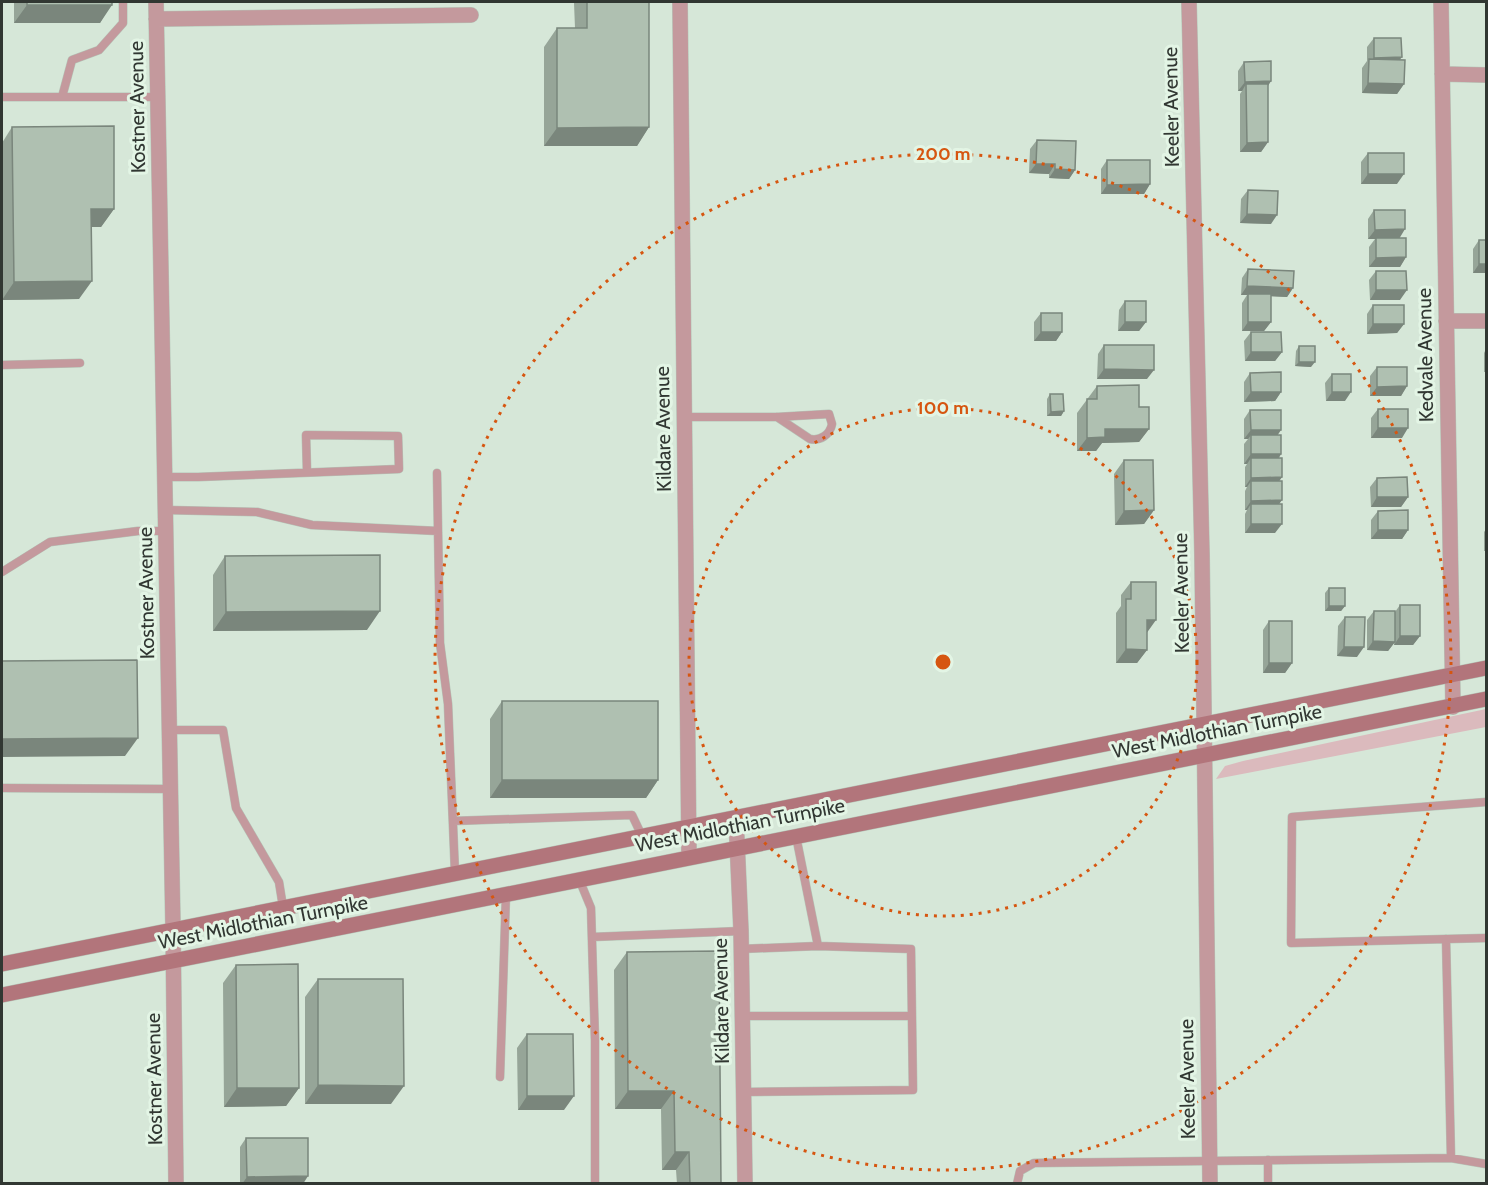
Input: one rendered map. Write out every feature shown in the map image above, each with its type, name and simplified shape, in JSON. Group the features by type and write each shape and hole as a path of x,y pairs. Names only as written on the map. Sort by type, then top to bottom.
{"main road":[{"name":"West Midlothian Turnpike","path":"2,964 1486,668"},
{"name":"West Midlothian Turnpike","path":"2,995 1486,699"}],"street":[{"name":"Kostner Avenue","path":"156,2 176,1184"},
{"name":"Kildare Avenue","path":"680,2 689,857"},
{"name":"Keeler Avenue","path":"1189,2 1201,543 1210,1184"},
{"name":"Kedvale Avenue","path":"1441,2 1453,707"},
{"path":"156,19 471,15"},
{"path":"1442,74 1486,75"},
{"path":"1446,321 1486,321"},
{"name":"Kildare Avenue","path":"736,818 741,931 745,1184"}],"lane":[{"path":"62,97 72,60 99,50 123,23 123,2"},
{"path":"2,97 158,97"},
{"path":"2,365 80,363"},
{"path":"684,417 777,417 829,414 832,424 828,433 815,440 777,417"},
{"path":"165,477 399,469 398,436 306,435 307,472"},
{"path":"437,473 440,643 448,704 455,873"},
{"path":"165,510 256,512 312,525 438,531"},
{"path":"2,572 50,542 138,531 166,531"},
{"path":"170,730 223,730 236,808 279,882 283,907"},
{"path":"2,788 171,789"},
{"path":"1486,802 1292,817 1291,942 1486,938"},
{"path":"453,821 632,815 642,836"},
{"path":"796,836 818,946"},
{"path":"579,879 591,908 596,1040 595,1184"},
{"path":"500,1077 506,894"},
{"path":"592,937 741,931"},
{"path":"1446,939 1451,1158"},
{"path":"741,949 818,946 911,949 913,1090 744,1092"},
{"path":"742,1016 912,1016"},
{"path":"1017,1184 1020,1171 1034,1163 1451,1158 1486,1164"},
{"path":"1268,1160 1268,1184"}],"shaded area":[{"path":"1486,709 1486,727 1216,779 1225,766 1243,761"}],"building":[{"path":"27,2 112,2 112,5 27,5"},
{"path":"587,2 649,2 649,127 557,128 557,28 587,28"},
{"path":"1374,38 1401,38 1402,57 1374,58"},
{"path":"1369,59 1405,60 1404,84 1368,83"},
{"path":"1271,61 1271,81 1245,82 1244,62"},
{"path":"1246,84 1268,84 1268,142 1247,143"},
{"path":"114,126 114,209 91,209 92,281 14,282 12,127"},
{"path":"1037,140 1076,141 1075,170 1055,169 1055,164 1036,164"},
{"path":"1368,153 1404,153 1404,174 1368,174"},
{"path":"1107,160 1150,160 1150,184 1107,185"},
{"path":"1248,190 1278,191 1277,215 1247,214"},
{"path":"1374,210 1405,210 1405,229 1375,230"},
{"path":"1376,238 1406,238 1406,257 1376,258"},
{"path":"1479,240 1486,240 1486,264 1479,264"},
{"path":"1248,269 1294,271 1293,288 1247,286"},
{"path":"1376,271 1406,271 1407,290 1376,290"},
{"path":"1248,294 1271,294 1271,322 1248,322"},
{"path":"1125,301 1146,301 1146,322 1125,322"},
{"path":"1373,305 1404,305 1404,324 1373,324"},
{"path":"1041,313 1062,313 1062,332 1041,332"},
{"path":"1251,332 1281,332 1282,352 1251,352"},
{"path":"1104,345 1154,345 1154,370 1104,369"},
{"path":"1299,346 1315,346 1315,362 1299,362"},
{"path":"1377,367 1407,367 1407,386 1377,387"},
{"path":"1281,372 1281,392 1251,392 1250,373"},
{"path":"1332,374 1351,374 1351,392 1332,392"},
{"path":"1139,385 1139,407 1149,407 1149,429 1105,429 1105,437 1087,438 1087,399 1097,399 1097,386"},
{"path":"1050,394 1063,394 1064,411 1051,412"},
{"path":"1378,409 1408,409 1408,428 1378,428"},
{"path":"1250,410 1281,410 1281,430 1251,430"},
{"path":"1251,435 1281,435 1281,454 1251,454"},
{"path":"1251,458 1282,458 1282,477 1251,478"},
{"path":"1124,460 1153,460 1154,510 1124,511"},
{"path":"1407,477 1408,497 1377,497 1377,478"},
{"path":"1251,481 1282,481 1282,500 1251,501"},
{"path":"1251,504 1282,504 1282,524 1251,524"},
{"path":"1408,510 1408,530 1378,530 1378,511"},
{"path":"380,555 380,611 226,612 225,556"},
{"path":"1131,582 1156,582 1156,620 1147,620 1147,650 1126,649 1126,599 1131,599"},
{"path":"1329,588 1345,588 1345,606 1329,606"},
{"path":"1400,605 1420,605 1420,636 1400,636"},
{"path":"1374,611 1395,611 1395,642 1373,641"},
{"path":"1345,617 1365,617 1364,647 1344,647"},
{"path":"1269,621 1292,621 1292,663 1269,663"},
{"path":"137,660 138,738 2,739 2,661"},
{"path":"502,701 658,701 658,780 502,780"},
{"path":"719,951 721,1184 690,1184 689,1152 675,1152 674,1091 628,1091 627,952"},
{"path":"298,964 299,1088 237,1088 236,965"},
{"path":"318,979 403,979 404,1086 318,1085"},
{"path":"527,1034 573,1034 574,1096 527,1096"},
{"path":"246,1138 308,1138 308,1176 247,1177"}]}
